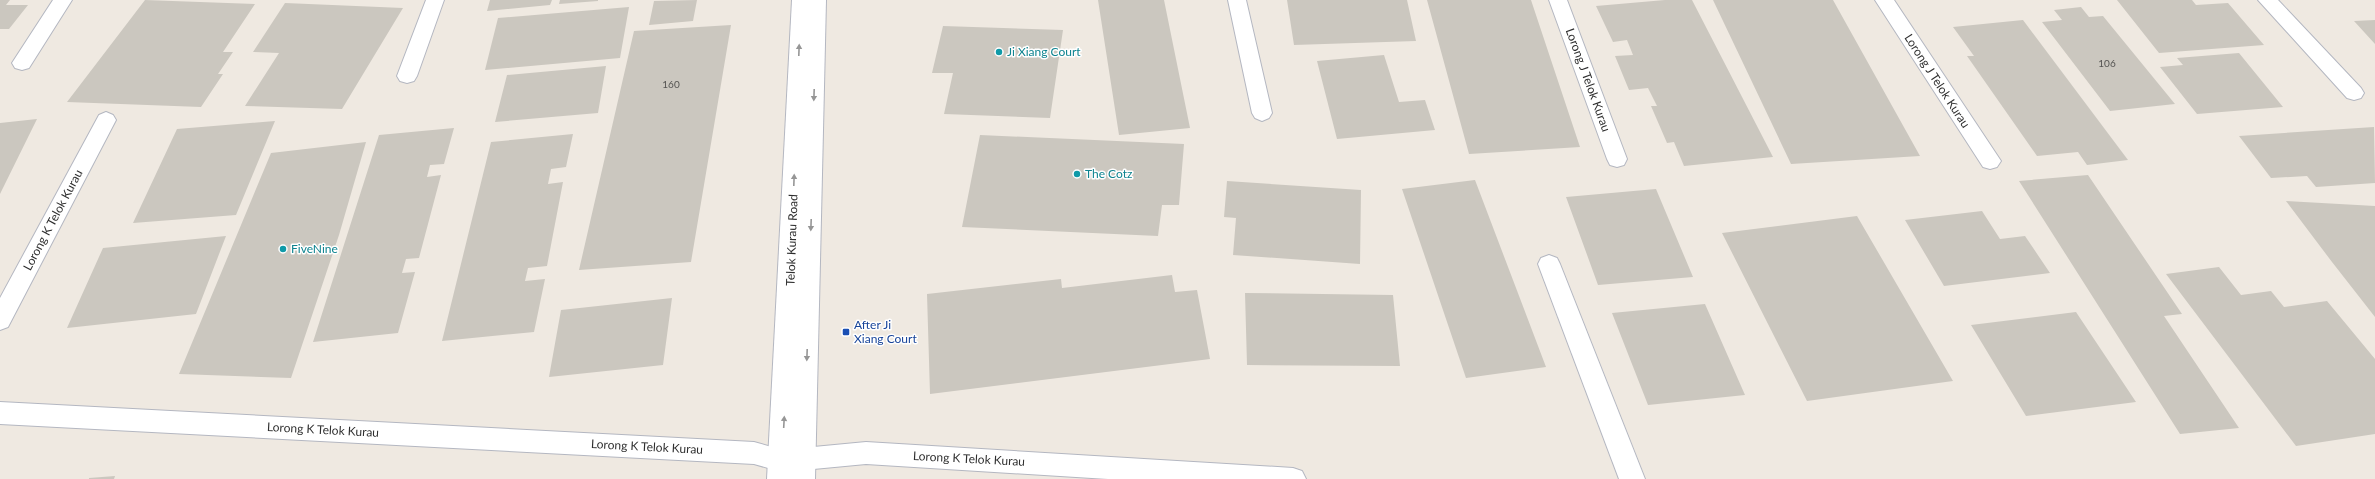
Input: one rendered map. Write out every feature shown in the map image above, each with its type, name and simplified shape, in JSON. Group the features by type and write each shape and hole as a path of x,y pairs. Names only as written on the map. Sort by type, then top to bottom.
{"street":[{"path":"22,63 63,0"},
{"path":"407,76 435,0"},
{"name":"Telok Kurau Road","path":"792,469 801,0"},
{"name":"Telok Kurau Road","path":"792,469 817,0"},
{"path":"1238,0 1262,113"},
{"name":"Lorong J Telok Kurau","path":"1558,0 1617,159"},
{"name":"Lorong J Telok Kurau","path":"1884,0 1990,161"},
{"path":"2267,0 2354,93"},
{"name":"Lorong K Telok Kurau","path":"0,320 106,120"},
{"path":"1549,264 1632,479"},
{"name":"Lorong K Telok Kurau","path":"0,413 754,453 792,469 866,453 1293,479"}],"building":[{"path":"0,0 10,0 6,5 28,5 9,29 0,29"},
{"path":"145,0 255,4 223,52 233,52 218,74 223,74 201,107 67,102"},
{"path":"490,0 552,0 550,5 487,11"},
{"path":"560,0 598,0 598,1 559,4"},
{"path":"697,0 693,21 649,25 654,1"},
{"path":"1098,0 1164,0 1190,128 1119,135"},
{"path":"1287,0 1407,0 1416,41 1294,45"},
{"path":"1427,0 1531,0 1580,147 1469,154"},
{"path":"1665,0 1692,0 1773,157 1684,166 1674,142 1667,143 1651,106 1657,106 1648,88 1629,90 1615,56 1633,55 1627,40 1613,42 1596,6"},
{"path":"1713,0 1833,0 1920,156 1791,164"},
{"path":"2117,0 2192,0 2196,5 2228,3 2264,45 2159,53"},
{"path":"285,3 403,8 342,109 245,106 279,53 253,52"},
{"path":"629,7 620,58 485,70 498,18"},
{"path":"2081,7 2089,17 2103,16 2175,104 2110,111 2042,22 2062,20 2054,10"},
{"path":"2023,20 2128,160 2087,165 2078,152 2037,156 1967,56 1974,56 1953,27"},
{"path":"2375,20 2375,44 2354,21"},
{"path":"731,25 691,262 579,270 634,31"},
{"name":"Ji Xiang Court","path":"943,26 1063,30 1050,118 944,114 953,73 932,73"},
{"path":"2239,53 2283,107 2197,114 2160,67 2183,65 2177,58"},
{"path":"1384,55 1399,102 1425,100 1435,130 1337,139 1317,61"},
{"path":"606,66 598,113 495,122 507,75"},
{"path":"37,119 0,194 0,123"},
{"path":"275,121 236,215 133,223 177,129"},
{"path":"2374,127 2375,183 2316,187 2307,176 2271,178 2239,136"},
{"path":"454,128 444,164 430,165 427,177 441,175 419,258 406,259 402,273 415,272 398,333 313,342 379,135"},
{"path":"573,134 566,167 551,169 548,184 563,182 547,266 528,268 525,281 545,279 534,332 442,341 491,142"},
{"name":"The Cotz","path":"980,135 1184,144 1179,205 1162,205 1158,236 962,227"},
{"name":"FiveNine","path":"366,142 339,235 291,378 179,374 271,153"},
{"path":"2088,175 2182,314 2164,316 2239,428 2180,434 2019,181"},
{"path":"1475,180 1546,367 1466,378 1402,189"},
{"path":"1227,181 1361,190 1360,264 1233,255 1236,218 1224,217"},
{"path":"1656,189 1693,277 1598,285 1566,197"},
{"path":"2286,201 2375,206 2375,317 2332,262"},
{"path":"1982,211 2000,239 2025,236 2050,273 1944,286 1905,220"},
{"path":"1857,216 1953,381 1807,401 1722,233"},
{"path":"226,236 196,314 67,328 103,248"},
{"path":"2219,267 2241,295 2271,291 2284,307 2327,301 2375,359 2375,434 2296,446 2166,274"},
{"path":"1172,275 1175,292 1197,290 1210,359 930,394 927,294 1061,279 1062,288"},
{"path":"1245,293 1393,295 1400,366 1247,365"},
{"path":"672,298 663,365 549,377 561,310"},
{"path":"1705,304 1745,395 1648,405 1612,313"},
{"path":"2076,312 2136,402 2026,416 1971,325"},
{"path":"115,476 114,479 89,479 89,478"}],"place":[{"name":"Ji Xiang Court","path":"999,52"},
{"name":"The Cotz","path":"1077,174"},
{"name":"FiveNine","path":"283,249"},
{"name":"After Ji Xiang Court","path":"846,332"}]}
